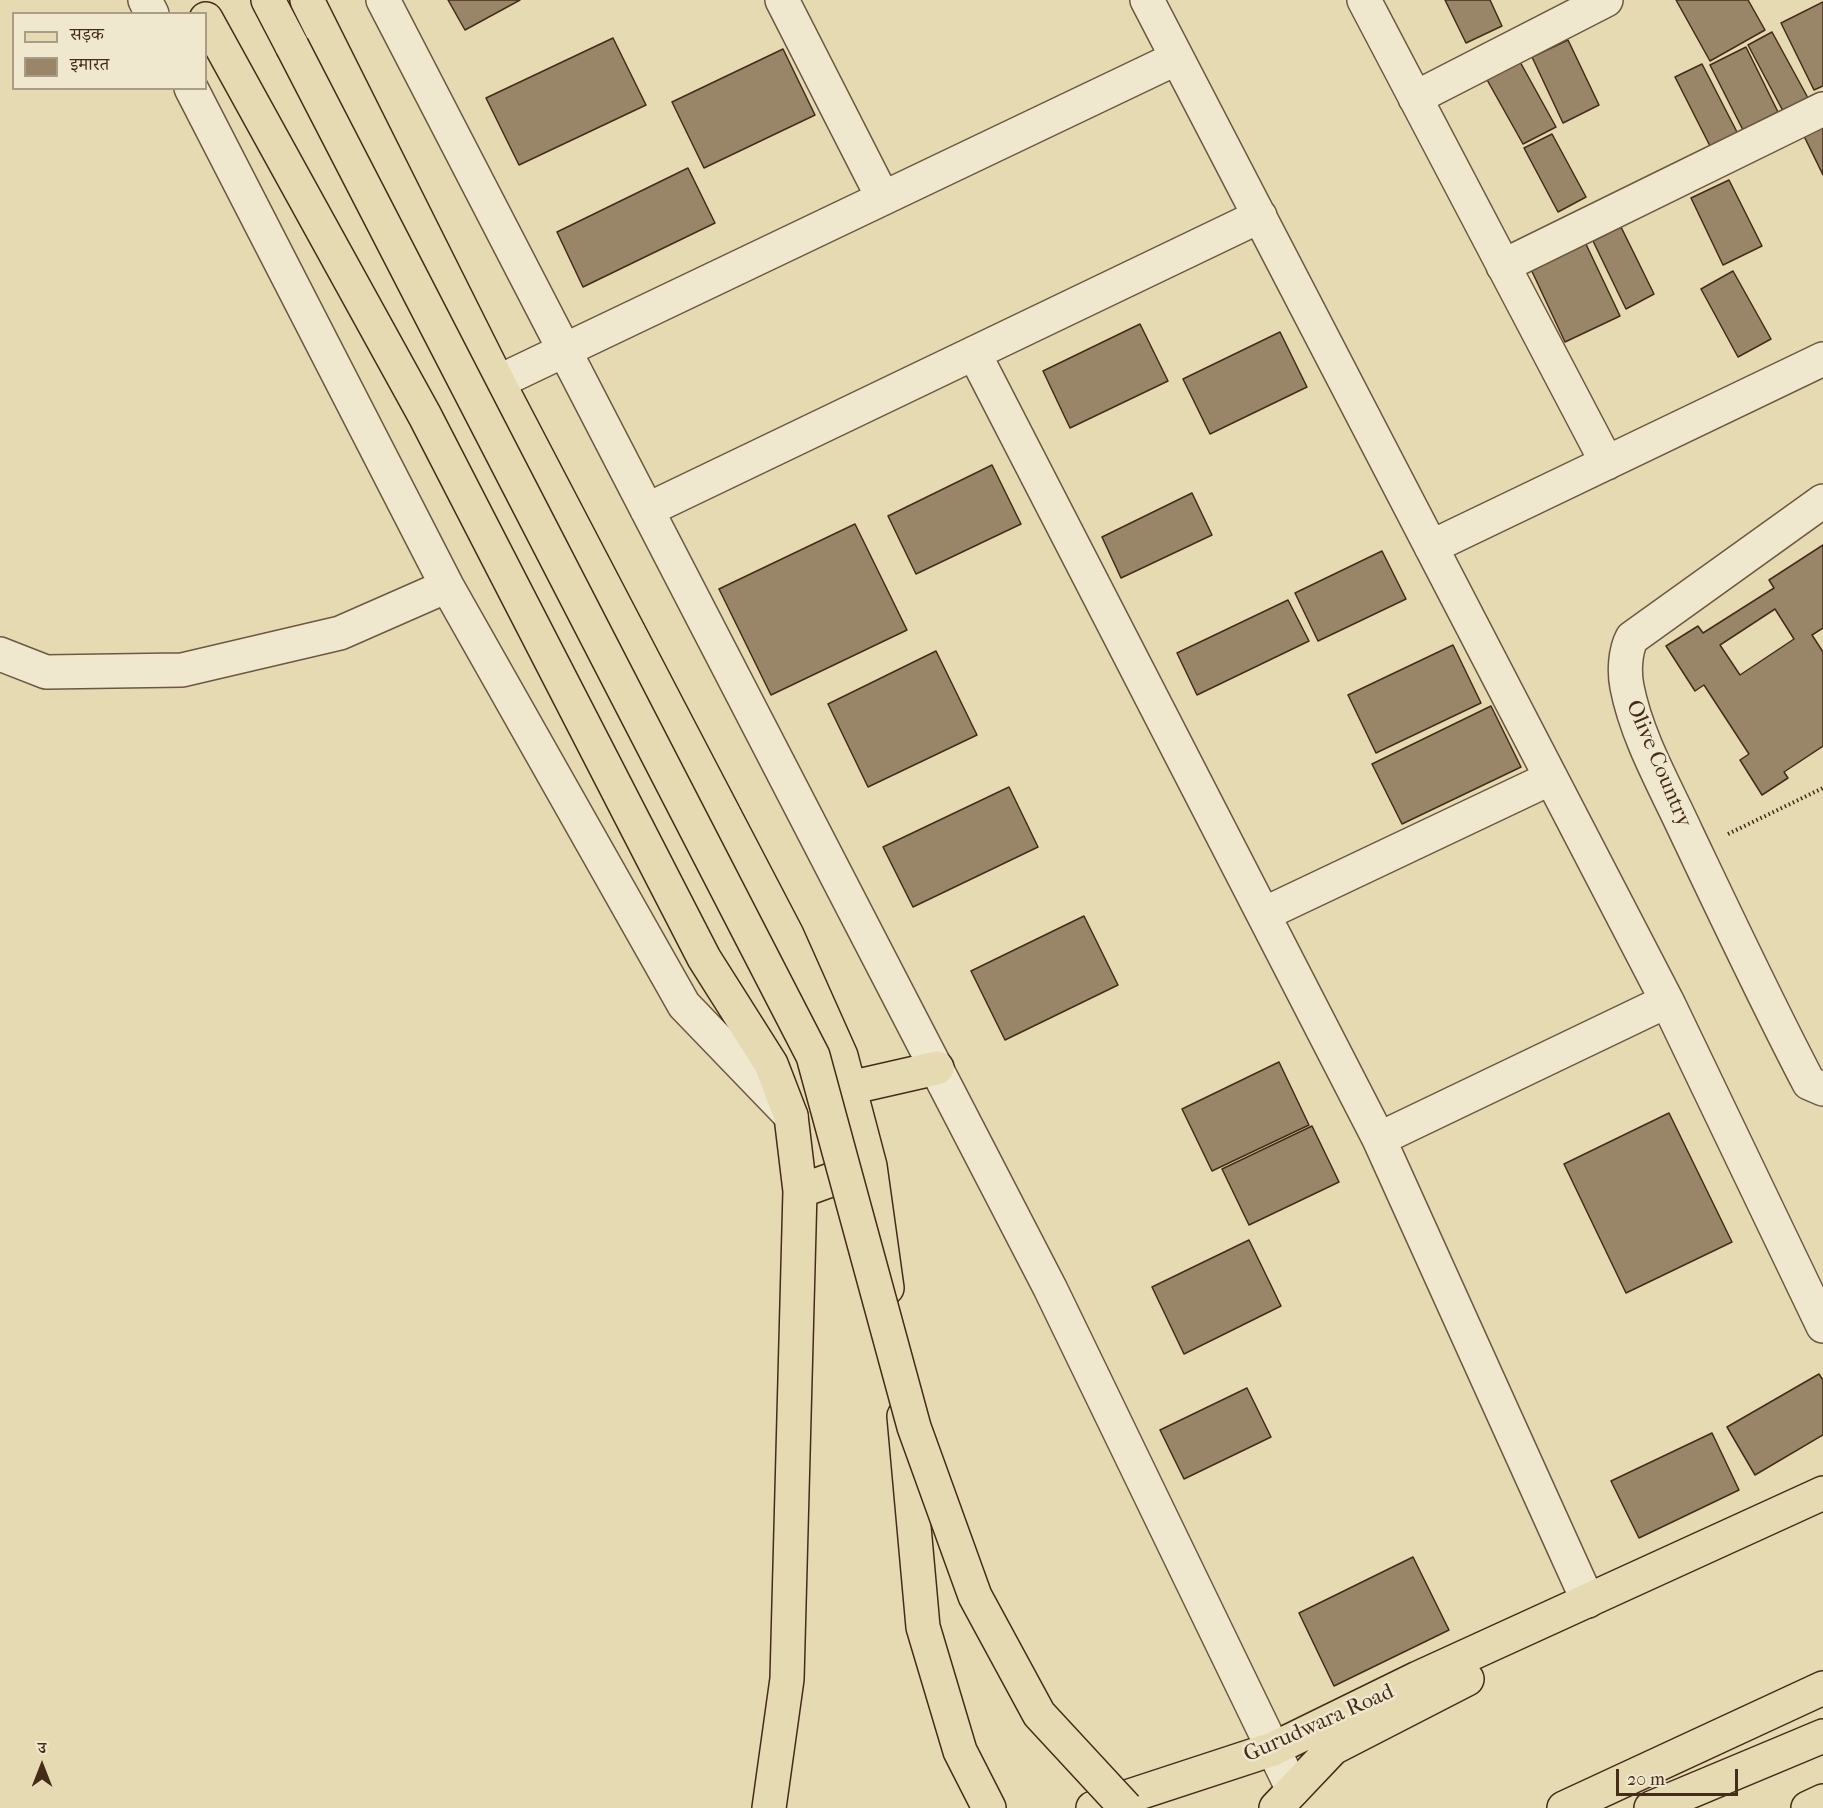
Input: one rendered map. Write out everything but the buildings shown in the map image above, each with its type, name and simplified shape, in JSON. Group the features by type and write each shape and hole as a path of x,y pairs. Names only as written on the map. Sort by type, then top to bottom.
{"main road":[{"path":"268,0 813,1056 914,1427 975,1596 1039,1714 1126,1808"},
{"path":"307,0 498,382 787,935 841,1056 870,1166 903,1401 923,1627 960,1751 989,1808"},
{"path":"207,21 425,416 704,958 771,1064 791,1116 800,1191 787,1679 769,1808"},
{"path":"849,1088 937,1068"},
{"path":"800,1191 870,1166"},
{"name":"Gurudwara Road","path":"1093,1808 1273,1749 1418,1678 1823,1493"},
{"name":"Gurudwara Road","path":"1285,1799 1333,1748 1498,1663 1539,1623"},
{"path":"1564,1808 1823,1689"},
{"path":"1651,1808 1823,1736"},
{"path":"1808,1808 1823,1801"}],"street":[{"path":"383,0 1050,1288 1273,1749 1285,1799"},
{"path":"782,0 883,198"},
{"path":"1147,0 1667,1001 1823,1326"},
{"path":"1364,0 1607,464"},
{"path":"1415,98 1606,0"},
{"path":"498,382 1177,58"},
{"path":"192,90 447,586 684,1005 791,1116"},
{"path":"1503,266 1823,109"},
{"path":"647,510 1260,216"},
{"path":"974,353 1379,1139 1588,1601"},
{"path":"1431,547 1823,359"},
{"name":"Olive Country","path":"1823,501 1632,638 1628,646 1626,684 1643,739 1756,981 1809,1083 1823,1089"},
{"path":"0,654 46,672 182,670 340,633 447,586"},
{"path":"1264,914 1551,778"},
{"path":"1379,1139 1667,1001"}],"path":[{"path":"1695,849 1823,788"}]}
